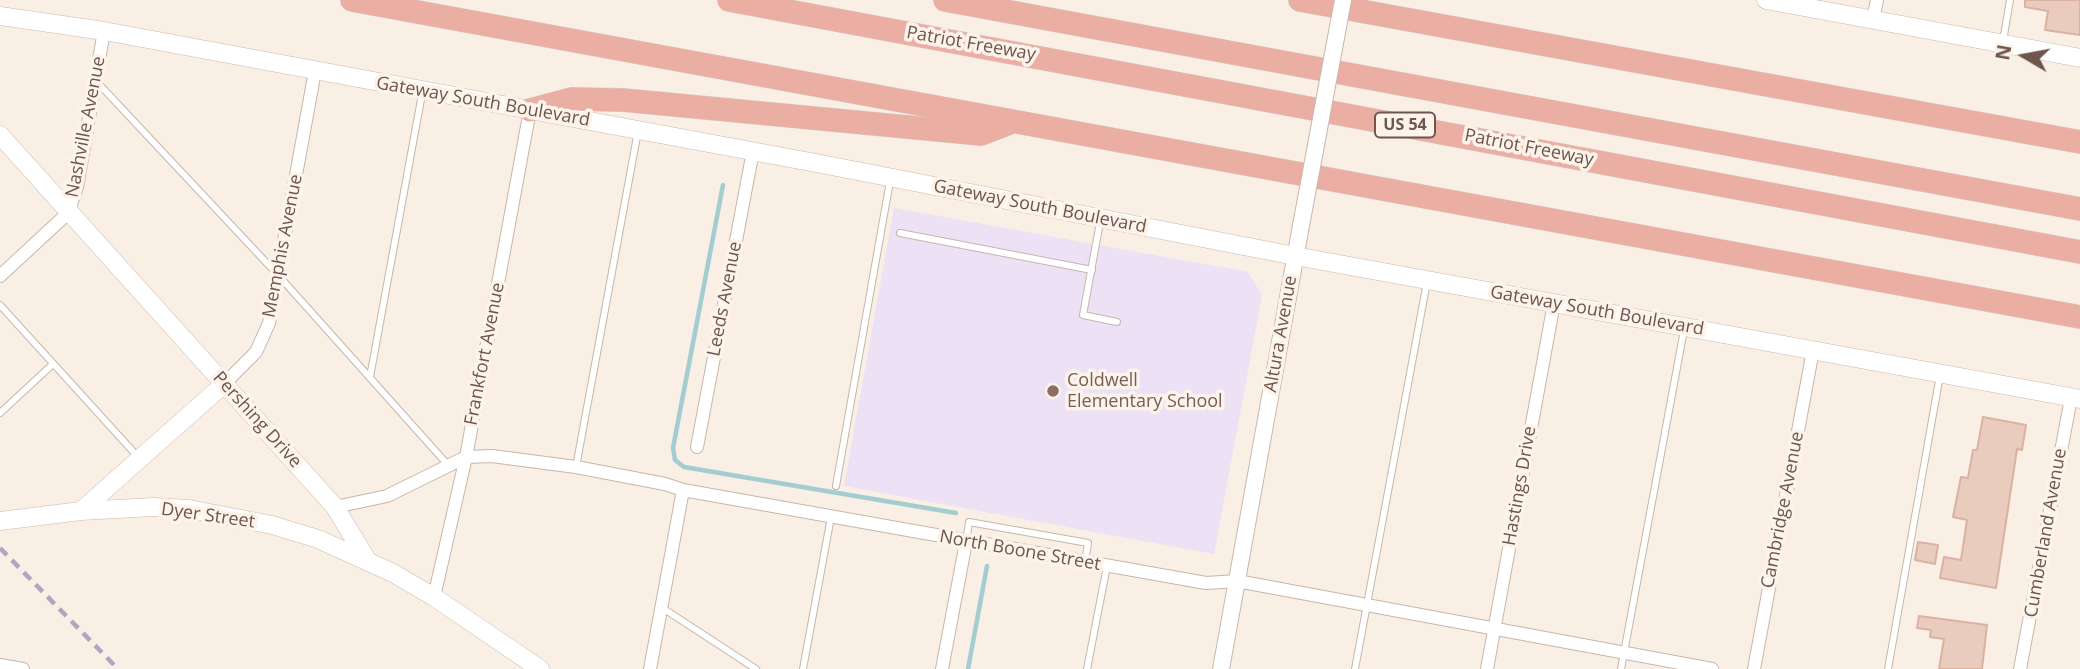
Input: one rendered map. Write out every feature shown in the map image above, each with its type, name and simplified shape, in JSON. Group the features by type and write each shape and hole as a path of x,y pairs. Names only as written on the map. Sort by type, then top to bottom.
{"highway":[{"path":"352,0 2080,317"},
{"name":"Patriot Freeway","path":"729,0 2080,252"},
{"name":"US 54","path":"945,0 2080,209"},
{"path":"1300,0 2080,142"},
{"path":"530,110 571,99 623,100 981,134 1013,122"}],"main road":[{"path":"1766,0 2080,58"},
{"path":"0,9 21,18"},
{"name":"Gateway South Boulevard","path":"0,16 104,31 754,151 1101,220 1813,350 1940,376 2075,398"},
{"name":"Pershing Drive","path":"0,135 335,507 368,560 434,597 540,669"},
{"name":"Memphis Avenue","path":"82,511 224,384"},
{"name":"Dyer Street","path":"0,521 82,511 188,509 272,525 368,560"}],"street":[{"name":"Altura Avenue","path":"1221,669 1343,0"},
{"path":"1873,20 1877,0"},
{"name":"Nashville Avenue","path":"0,276 68,213 76,187 104,31"},
{"name":"Memphis Avenue","path":"224,384 256,352 264,340 315,71"},
{"name":"Frankfort Avenue","path":"434,597 466,457 530,110"},
{"name":"Leeds Avenue","path":"697,447 754,151"},
{"name":"Hastings Drive","path":"1487,669 1554,303"},
{"name":"Cambridge Avenue","path":"1754,669 1813,350"},
{"name":"Cumberland Avenue","path":"2020,669 2075,398"},
{"name":"North Boone Street","path":"335,507 387,496 466,457 492,456 576,467 683,490 1206,583 1237,581 1712,669"},
{"path":"650,669 683,490"},
{"path":"942,669 966,542"},
{"path":"4,667 23,669"}],"lane":[{"path":"2002,43 2010,0"},
{"path":"95,81 278,275 448,465"},
{"path":"370,377 423,91"},
{"path":"576,467 639,130"},
{"path":"836,486 891,178"},
{"path":"1101,220 1083,315 1117,322"},
{"path":"900,233 1092,270"},
{"path":"1355,669 1427,280"},
{"path":"0,305 140,459"},
{"path":"1621,669 1685,327"},
{"path":"0,413 54,363"},
{"path":"1888,669 1940,376"},
{"path":"803,669 831,517"},
{"path":"966,542 969,522 1088,544 1085,562"},
{"path":"1087,669 1107,566"},
{"path":"661,607 756,669"}],"shaded area":[{"name":"Coldwell Elementary School","path":"894,208 1248,272 1262,295 1214,554 844,486"}],"building":[{"path":"2025,0 2080,0 2080,35 2045,30 2048,11 2025,7"},
{"path":"1983,417 2026,425 2022,450 2017,449 1996,588 1940,578 1944,557 1961,560 1967,520 1953,517 1961,477 1968,478"},
{"path":"1918,542 1938,545 1935,564 1915,560"},
{"path":"1919,616 1987,625 1982,669 1939,669 1944,639 1930,637 1931,630 1917,628"}],"waterway":[{"path":"723,185 673,448 675,460 684,467 956,513"},
{"path":"968,669 987,566"}],"railway":[{"path":"0,548 118,669"}],"place":[{"name":"Coldwell Elementary School","path":"1053,391"}]}
